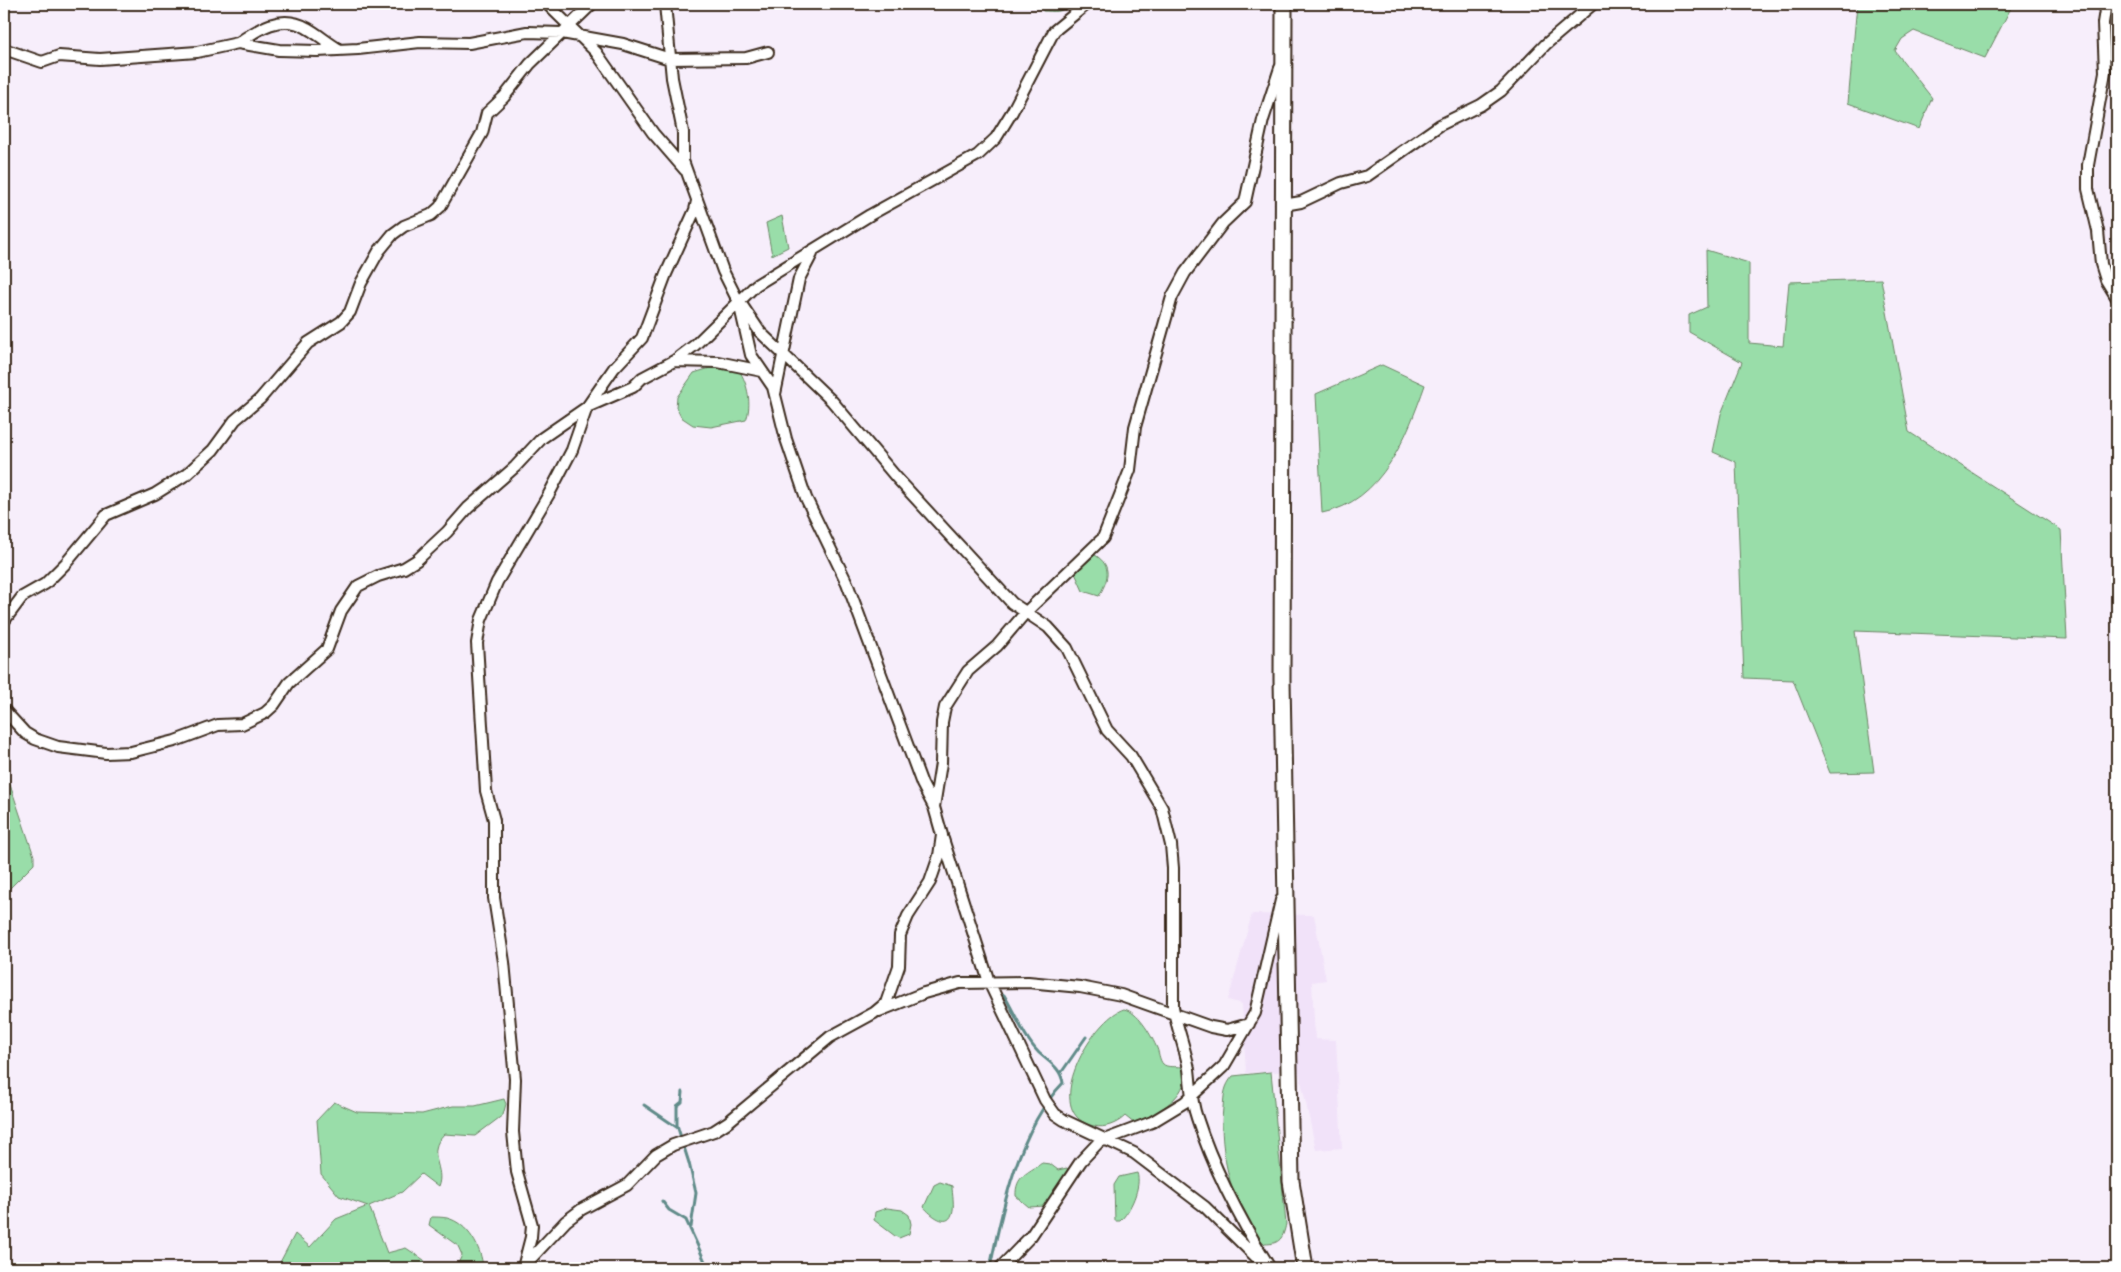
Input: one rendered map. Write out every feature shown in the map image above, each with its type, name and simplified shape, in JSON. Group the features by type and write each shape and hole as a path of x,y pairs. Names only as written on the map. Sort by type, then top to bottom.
{"street":[{"path":"548,4 566,30 582,38 623,44 670,60 746,58 768,52"},
{"path":"4,621 22,596 45,584 106,515 155,494 188,474 213,450 235,420 260,399 308,343 342,322 350,312 361,283 379,251 393,234 404,226 431,215 440,207 478,141 487,113 504,97 530,64 592,4"},
{"path":"665,4 670,60 681,117 682,153 687,172 723,271 739,301 760,332 832,401 896,477 1012,603 1048,627 1067,648 1107,730 1131,756 1162,808 1171,845 1173,868 1171,968 1174,1014 1189,1069 1191,1096 1210,1155 1268,1268"},
{"path":"4,710 25,733 35,739 58,747 106,753 131,752 175,741 218,725 242,724 253,720 274,705 289,683 327,649 341,611 358,586 378,576 404,568 417,560 448,532 468,508 515,467 542,438 587,407 633,387 642,378 674,361 696,345 756,285 870,215 978,155 996,138 1012,112 1054,31 1087,4"},
{"path":"1284,4 1282,680 1291,1181 1305,1268"},
{"path":"1284,205 1301,202 1341,183 1367,176 1440,126 1481,105 1502,90 1546,44 1592,4"},
{"path":"2106,4 2103,23 2104,72 2088,166 2088,189 2098,231 2101,264 2106,280 2117,298"},
{"path":"4,48 42,62 59,56 100,59 197,52 238,43 270,23 306,27 341,50"},
{"path":"238,43 279,50 341,50 420,42 469,43 527,32 566,30"},
{"path":"582,38 596,52 653,133 687,172"},
{"path":"934,808 940,770 942,722 946,707 968,671 997,646 1026,612 1094,547 1102,538 1110,523 1130,470 1135,427 1172,296 1185,273 1223,223 1245,202 1263,120 1284,54"},
{"path":"523,1268 532,1225 517,1172 512,1132 515,1079 504,962 494,898 494,820 486,791 477,643 481,620 497,582 549,494 572,450 587,407 614,368 642,338 666,274 695,210 697,200"},
{"path":"775,395 798,279 815,250"},
{"path":"739,301 747,344 751,355 775,395 786,439 806,498 847,583 922,784 934,808 989,982 1045,1100 1055,1114 1064,1120 1134,1153 1205,1207 1268,1268"},
{"path":"674,361 718,362 762,371"},
{"path":"874,1013 886,1003 893,987 899,966 900,935 908,916 930,882 939,856 942,835"},
{"path":"1000,1268 1031,1236 1080,1162 1105,1139 1152,1122 1191,1096 1224,1066 1249,1024 1262,987 1286,879"},
{"path":"523,1268 566,1221 582,1209 627,1185 656,1154 673,1145 714,1131 728,1122 830,1037 874,1013 924,993 960,983 1028,982 1080,987 1121,995 1211,1027 1227,1030 1249,1024"}],"shaded area":[{"path":"1252,914 1314,915 1326,980 1312,982 1315,1039 1336,1040 1342,1148 1316,1150 1299,1071 1246,1073 1242,1004 1228,1000"}],"green space":[{"path":"1040,4 1068,4 1060,11 1043,11"},
{"path":"1857,4 2013,4 1985,58 1914,31 1902,39 1895,51 1932,98 1919,129 1848,103"},
{"path":"782,216 788,247 772,255 766,223"},
{"path":"1706,250 1749,263 1749,343 1783,346 1789,282 1881,279 1909,432 2061,530 2067,639 1855,631 1874,772 1830,773 1793,680 1744,678 1736,462 1713,452 1721,414 1742,362 1689,332 1689,315 1707,307"},
{"path":"1382,365 1425,385 1410,425 1389,464 1361,496 1343,506 1322,513 1316,394"},
{"path":"710,368 739,370 745,382 749,401 746,420 711,427 693,425 681,417 676,407 677,397 694,373"},
{"path":"1095,555 1101,559 1107,569 1105,584 1099,596 1083,591 1075,573"},
{"path":"4,767 34,856 34,864 4,894"},
{"path":"1124,1009 1134,1014 1147,1029 1163,1064 1182,1067 1183,1085 1174,1099 1142,1121 1135,1124 1125,1116 1111,1125 1098,1127 1078,1118 1071,1104 1070,1086 1076,1067 1086,1047 1111,1016"},
{"path":"1271,1072 1286,1224 1280,1239 1274,1243 1265,1244 1254,1232 1236,1199 1226,1162 1222,1125 1225,1091 1233,1076"},
{"path":"504,1099 506,1104 503,1115 475,1136 444,1134 436,1148 440,1174 438,1187 421,1174 402,1192 369,1206 387,1253 406,1248 424,1260 425,1266 422,1268 277,1268 295,1234 310,1247 336,1219 368,1206 339,1196 321,1174 317,1120 334,1102 357,1112 422,1114 453,1106 475,1106"},
{"path":"1042,1163 1050,1164 1058,1170 1067,1168 1069,1172 1045,1206 1029,1207 1016,1196 1016,1189 1023,1176"},
{"path":"1137,1173 1138,1185 1131,1205 1120,1221 1115,1221 1114,1185 1119,1177"},
{"path":"940,1182 952,1186 953,1211 950,1218 946,1220 938,1219 924,1207 934,1185"},
{"path":"887,1208 902,1210 909,1215 911,1224 909,1234 899,1238 874,1220 875,1212"},
{"path":"431,1217 445,1218 461,1225 477,1245 483,1268 456,1268 462,1255 458,1246 429,1225"}],"waterway":[{"path":"990,1268 1014,1170 1035,1123 1048,1101 1063,1083 1060,1073 1039,1053 1029,1040 1004,995"},
{"path":"1061,1073 1086,1037"},
{"path":"683,1092 682,1102 677,1106 677,1125 696,1193 691,1227"},
{"path":"644,1105 678,1128"},
{"path":"662,1201 669,1210 686,1220 708,1268"}]}
